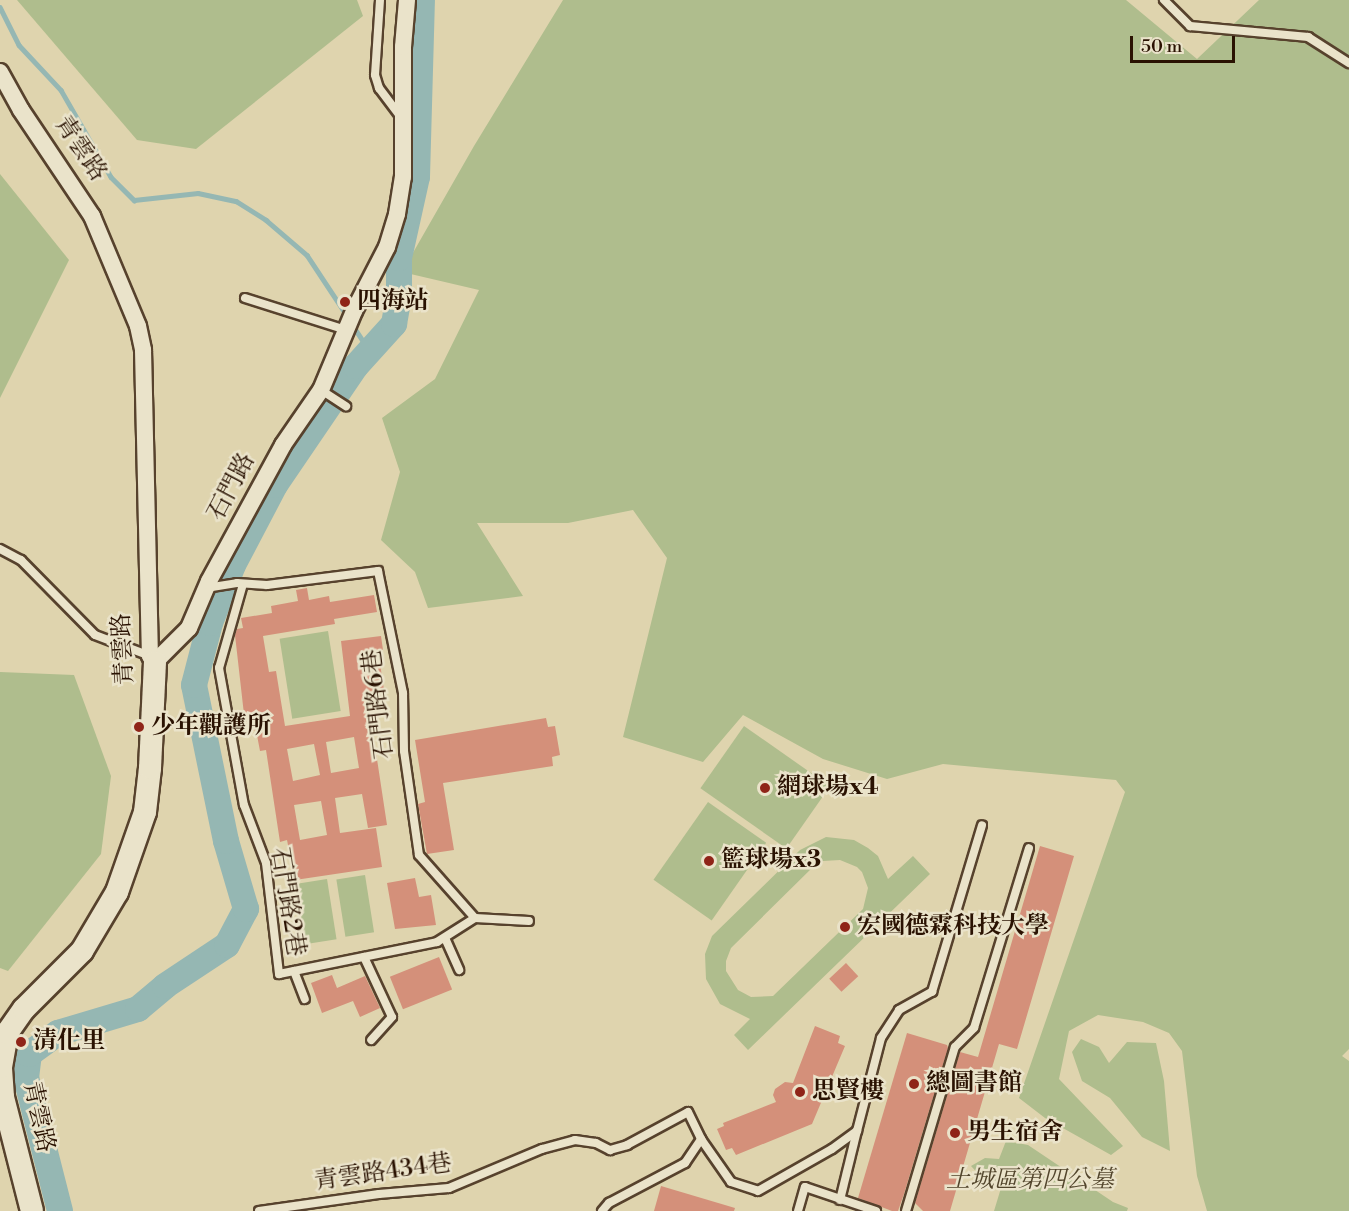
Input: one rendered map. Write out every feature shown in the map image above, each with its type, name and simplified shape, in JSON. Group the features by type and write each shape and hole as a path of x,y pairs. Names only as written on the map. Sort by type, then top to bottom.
{"street":[{"path":"403,119 407,0"},
{"name":"青雲路","path":"0,72 21,110 92,216 138,326 143,350 152,659 150,768 145,812 117,892 82,951 24,1009 7,1033 1,1067 5,1106 32,1211"},
{"name":"石門路","path":"152,659 189,628 206,588 283,445 321,390 354,311 387,247 398,214 403,177 403,119"}],"lane":[{"path":"380,0 375,75 379,88 403,119"},
{"path":"1164,0 1190,26 1308,37 1349,63"},
{"path":"245,298 346,330"},
{"path":"321,390 346,406"},
{"path":"0,549 21,560 94,635 152,659"},
{"name":"石門路6巷","path":"240,584 267,585 378,571 403,693 404,751 419,855 475,918"},
{"path":"206,588 240,584"},
{"name":"石門路2巷","path":"240,584 219,668 244,805 266,863 279,974 437,942 475,918"},
{"path":"840,1200 881,1038 899,1010 932,992 982,825"},
{"path":"906,1211 955,1047 974,1028 1029,848"},
{"path":"475,918 529,921"},
{"path":"445,938 459,970"},
{"path":"364,957 392,1017 371,1040"},
{"path":"294,971 305,999"},
{"name":"青雲路434巷","path":"260,1211 379,1194 449,1188 542,1149 575,1140 596,1143 610,1150 627,1145 688,1112 701,1138"},
{"path":"602,1211 609,1203 685,1163 701,1138 731,1182 758,1191 832,1149 857,1131"},
{"path":"798,1211 805,1187 876,1211"}],"green space":[{"path":"17,0 357,0 363,16 196,149 137,140"},
{"path":"563,0 1126,0 1197,59 1259,0 1349,0 1349,1049 1342,1056 1349,1061 1349,1211 1207,1211 1197,1176 1182,1051 1169,1033 1143,1022 1098,1015 1069,1031 1059,1079 1123,1146 1111,1155 1045,1118 1019,1098 1125,792 1116,780 943,764 887,779 823,759 743,715 703,762 623,737 667,558 633,510 568,523 477,523 523,596 428,608 415,572 381,540 400,472 382,418 435,379 479,290 402,272 474,146"},
{"path":"0,174 69,260 0,398"},
{"path":"328,631 341,711 292,719 280,639"},
{"path":"0,672 74,675 111,776 101,854 8,971 0,968"},
{"name":"網球場x4","path":"744,726 830,786 786,848 700,788"},
{"name":"籃球場x3","path":"708,802 766,843 712,921 654,880"},
{"path":"826,837 854,840 878,856 888,879 913,856 930,874 748,1050 734,1035 750,1019 720,1004 706,979 705,954 712,936 800,850","holes":["840,860 857,867 862,872 868,888 863,909 773,996 751,997 738,990 726,971 726,961 731,948 814,866 823,861"]},
{"path":"365,875 374,932 345,937 336,880"},
{"path":"327,879 337,939 305,944 295,884"},
{"name":"土城區第四公墓","path":"1081,1039 1099,1047 1109,1063 1127,1042 1156,1043 1164,1081 1170,1151 1142,1137 1110,1098 1082,1081 1072,1052"},
{"name":"土城區第四公墓","path":"1006,1141 1028,1145 1113,1202 1128,1208 1127,1211 994,1211 1001,1188 984,1180 971,1166 985,1158 999,1159"}],"building":[{"path":"307,588 309,600 329,596 330,602 374,595 377,612 334,619 335,624 263,636 269,672 276,671 285,726 350,716 341,641 381,636 383,650 378,650 387,710 370,713 387,825 368,828 362,794 335,798 340,833 376,828 382,867 295,880 287,840 280,842 266,750 260,751 256,730 246,732 235,635 237,629 243,628 241,618 272,613 271,606 298,601 296,590","holes":["354,737 359,768 331,773 326,742","314,744 320,775 293,781 287,749","321,801 327,835 300,840 294,805"]},
{"path":"546,718 548,727 555,726 560,755 552,757 553,766 443,783 454,850 427,854 418,804 425,802 415,740"},
{"path":"1040,846 1074,856 1017,1049 999,1044 950,1211 923,1211 915,1203 960,1052 978,1057"},
{"path":"415,878 419,897 431,895 436,925 395,929 387,883"},
{"path":"439,957 452,989 403,1009 390,977"},
{"path":"846,963 858,976 841,992 829,979"},
{"path":"332,975 337,988 365,976 380,1008 360,1017 353,1001 322,1013 311,983"},
{"name":"思賢樓","path":"815,1026 840,1036 838,1043 845,1046 812,1124 736,1155 732,1148 726,1150 717,1129 724,1126 723,1123 776,1102 773,1095 775,1089 785,1082 793,1083"},
{"name":"總圖書館","path":"907,1033 947,1045 948,1048 904,1194 898,1211 892,1211 858,1198"},
{"path":"661,1186 735,1208 734,1211 654,1211"}],"waterway":[{"path":"60,1211 26,1078 29,1054 58,1033 138,1009 165,986 227,945 246,909 226,841 194,685 210,623 233,565 275,485 356,366 394,324 399,297 399,258 417,177 422,0"},
{"path":"0,7 19,45 61,90 111,177 134,200 198,193 236,201 266,220 307,255 348,317"},
{"path":"352,324 370,352"}],"place":[{"name":"四海站","path":"345,302"},
{"name":"少年觀護所","path":"139,727"},
{"name":"網球場x4","path":"765,788"},
{"name":"籃球場x3","path":"709,861"},
{"name":"宏國德霖科技大學","path":"845,927"},
{"name":"清化里","path":"21,1042"},
{"name":"總圖書館","path":"914,1084"},
{"name":"思賢樓","path":"800,1092"},
{"name":"男生宿舍","path":"955,1133"}]}
